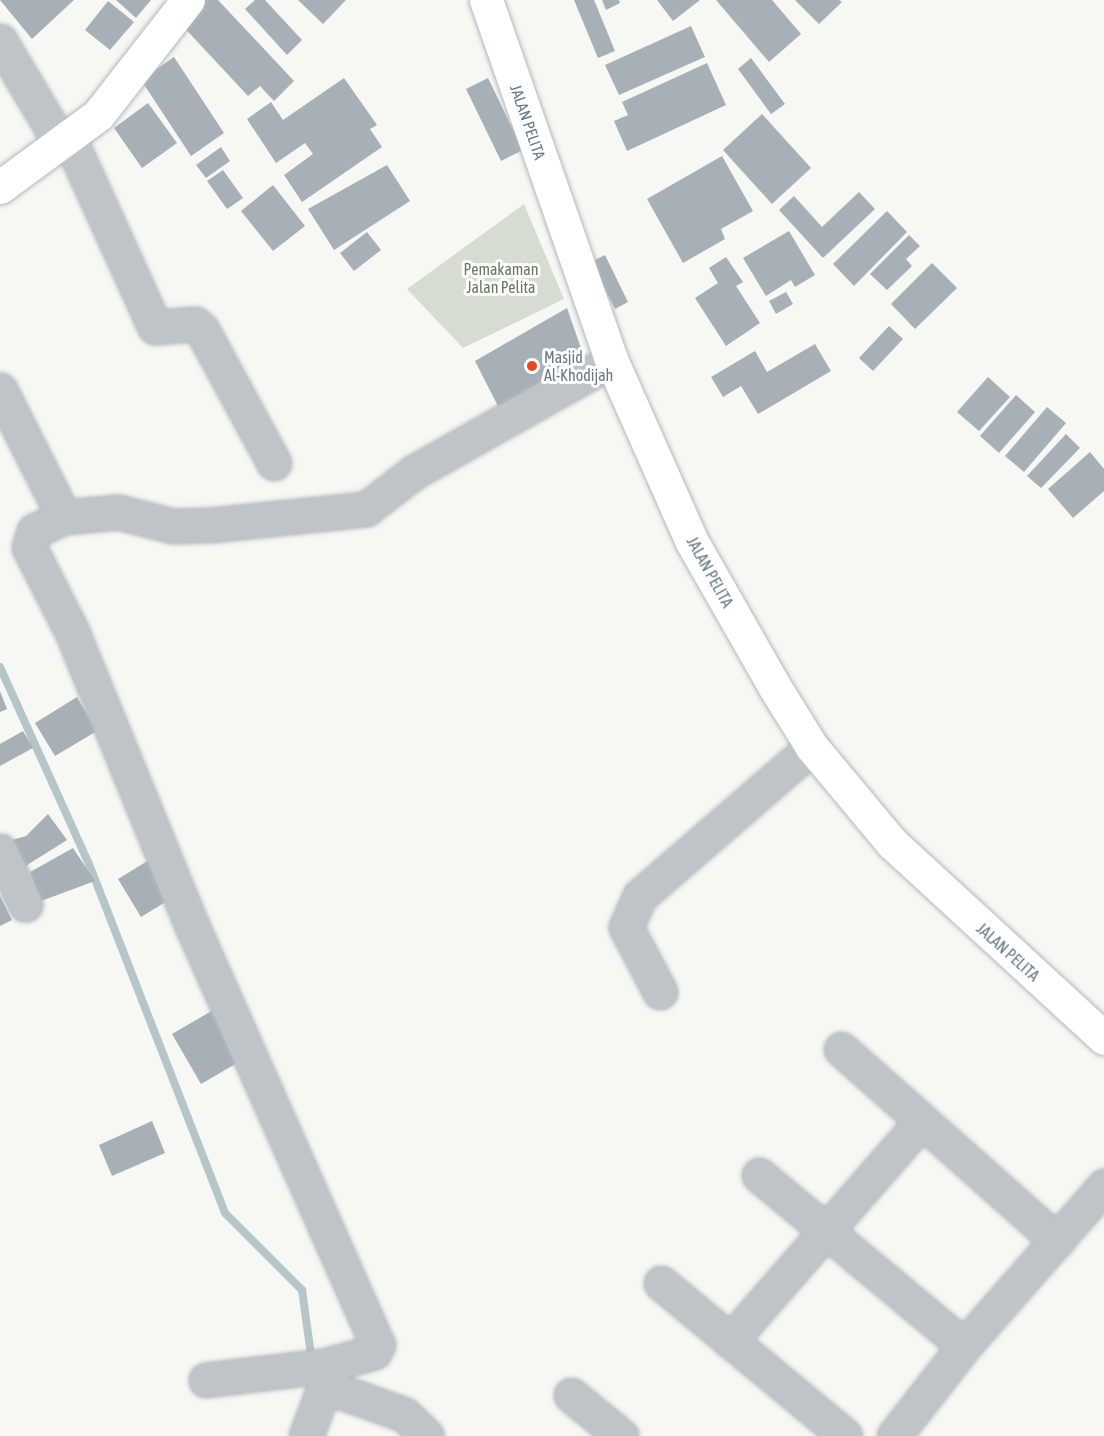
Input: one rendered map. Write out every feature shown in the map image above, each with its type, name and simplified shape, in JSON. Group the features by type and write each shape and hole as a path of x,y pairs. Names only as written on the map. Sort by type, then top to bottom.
{"main road":[{"path":"0,187 66,143 98,115 188,0"},
{"name":"JALAN PELITA","path":"486,0 611,361 692,542 812,747 892,843 1104,1038"}],"street":[{"path":"0,41 66,143 155,327 195,324 202,330 274,463"},
{"path":"206,1380 239,1372 287,1372 323,1366 374,1352 378,1345 192,926 72,632 29,547 34,531 64,517 118,512 192,526 366,508 414,472 611,361"},
{"path":"0,390 64,517"},
{"path":"660,992 626,927 640,896 812,747"},
{"path":"0,851 25,904"},
{"path":"841,1049 1058,1241"},
{"path":"730,1341 922,1121"},
{"path":"759,1175 824,1232 963,1346"},
{"path":"894,1436 963,1346 1058,1241 1104,1186"},
{"path":"661,1283 845,1436"},
{"path":"306,1436 323,1391 392,1424 427,1436"},
{"path":"571,1395 621,1436"}],"green space":[{"name":"Pemakaman Jalan Pelita","path":"524,204 564,299 463,348 407,289"}],"building":[{"path":"0,0 74,0 32,39"},
{"path":"116,0 151,0 136,18"},
{"path":"203,0 218,0 294,81 274,101 260,86 248,96 179,22"},
{"path":"255,0 265,0 302,40 287,55 245,9"},
{"path":"298,0 346,0 323,24"},
{"path":"574,0 594,0 615,51 598,58"},
{"path":"602,0 619,0 620,3 606,10"},
{"path":"657,0 700,0 673,21"},
{"path":"716,0 772,0 801,34 769,62"},
{"path":"795,0 839,0 842,2 819,24"},
{"path":"108,1 134,22 110,50 85,30"},
{"path":"691,26 705,57 619,95 605,65"},
{"path":"174,57 224,133 191,156 141,80"},
{"path":"751,58 785,104 771,114 738,69"},
{"path":"707,63 726,105 627,151 614,121 628,115 622,102"},
{"path":"344,78 377,125 370,129 382,147 302,202 284,175 313,154 305,143 276,163 247,119 271,102 283,120"},
{"path":"488,78 523,150 501,161 466,89"},
{"path":"148,103 177,143 142,168 114,128"},
{"path":"762,114 811,168 772,204 723,150"},
{"path":"221,147 230,161 206,178 196,165"},
{"path":"722,156 753,211 721,229 725,239 683,263 647,199"},
{"path":"387,165 410,201 334,250 308,209"},
{"path":"223,170 243,198 227,209 207,181"},
{"path":"273,185 305,226 273,251 241,211"},
{"path":"859,192 875,209 823,258 779,210 794,196 822,227"},
{"path":"887,211 907,232 854,286 833,264"},
{"path":"789,231 815,275 795,287 791,280 766,296 743,258"},
{"path":"367,232 381,250 354,271 340,253"},
{"path":"909,235 920,246 906,259 912,266 887,290 870,274"},
{"path":"605,255 628,302 615,309 591,262"},
{"path":"726,257 743,282 736,286 760,323 726,346 695,298 718,283 709,268"},
{"path":"932,263 957,288 915,329 891,304"},
{"path":"786,292 793,304 776,314 769,301"},
{"name":"Masjid Al-Khodijah","path":"567,308 589,371 503,416 475,361"},
{"path":"889,326 903,339 873,371 859,358"},
{"path":"815,344 831,371 758,414 741,386 723,397 711,377 755,351 767,372"},
{"path":"988,377 1010,397 979,431 957,412"},
{"path":"1016,395 1035,412 999,453 980,436"},
{"path":"1047,407 1066,423 1024,472 1005,456"},
{"path":"1066,434 1080,448 1041,488 1027,476"},
{"path":"1090,452 1104,469 1104,491 1073,518 1048,489"},
{"path":"0,691 7,709 0,712"},
{"path":"77,697 97,731 55,756 35,723"},
{"path":"23,731 33,748 0,766 0,744"},
{"path":"48,814 67,840 24,867 12,840 26,836"},
{"path":"73,848 95,881 41,901 30,872"},
{"path":"154,857 177,895 141,917 118,879"},
{"path":"0,896 12,920 0,926"},
{"path":"215,1009 244,1059 201,1084 172,1034"},
{"path":"152,1121 165,1153 112,1176 99,1145"}],"waterway":[{"path":"0,667 89,864 225,1213 302,1290 312,1362"}],"place":[{"name":"Masjid Al-Khodijah","path":"532,366"}]}
